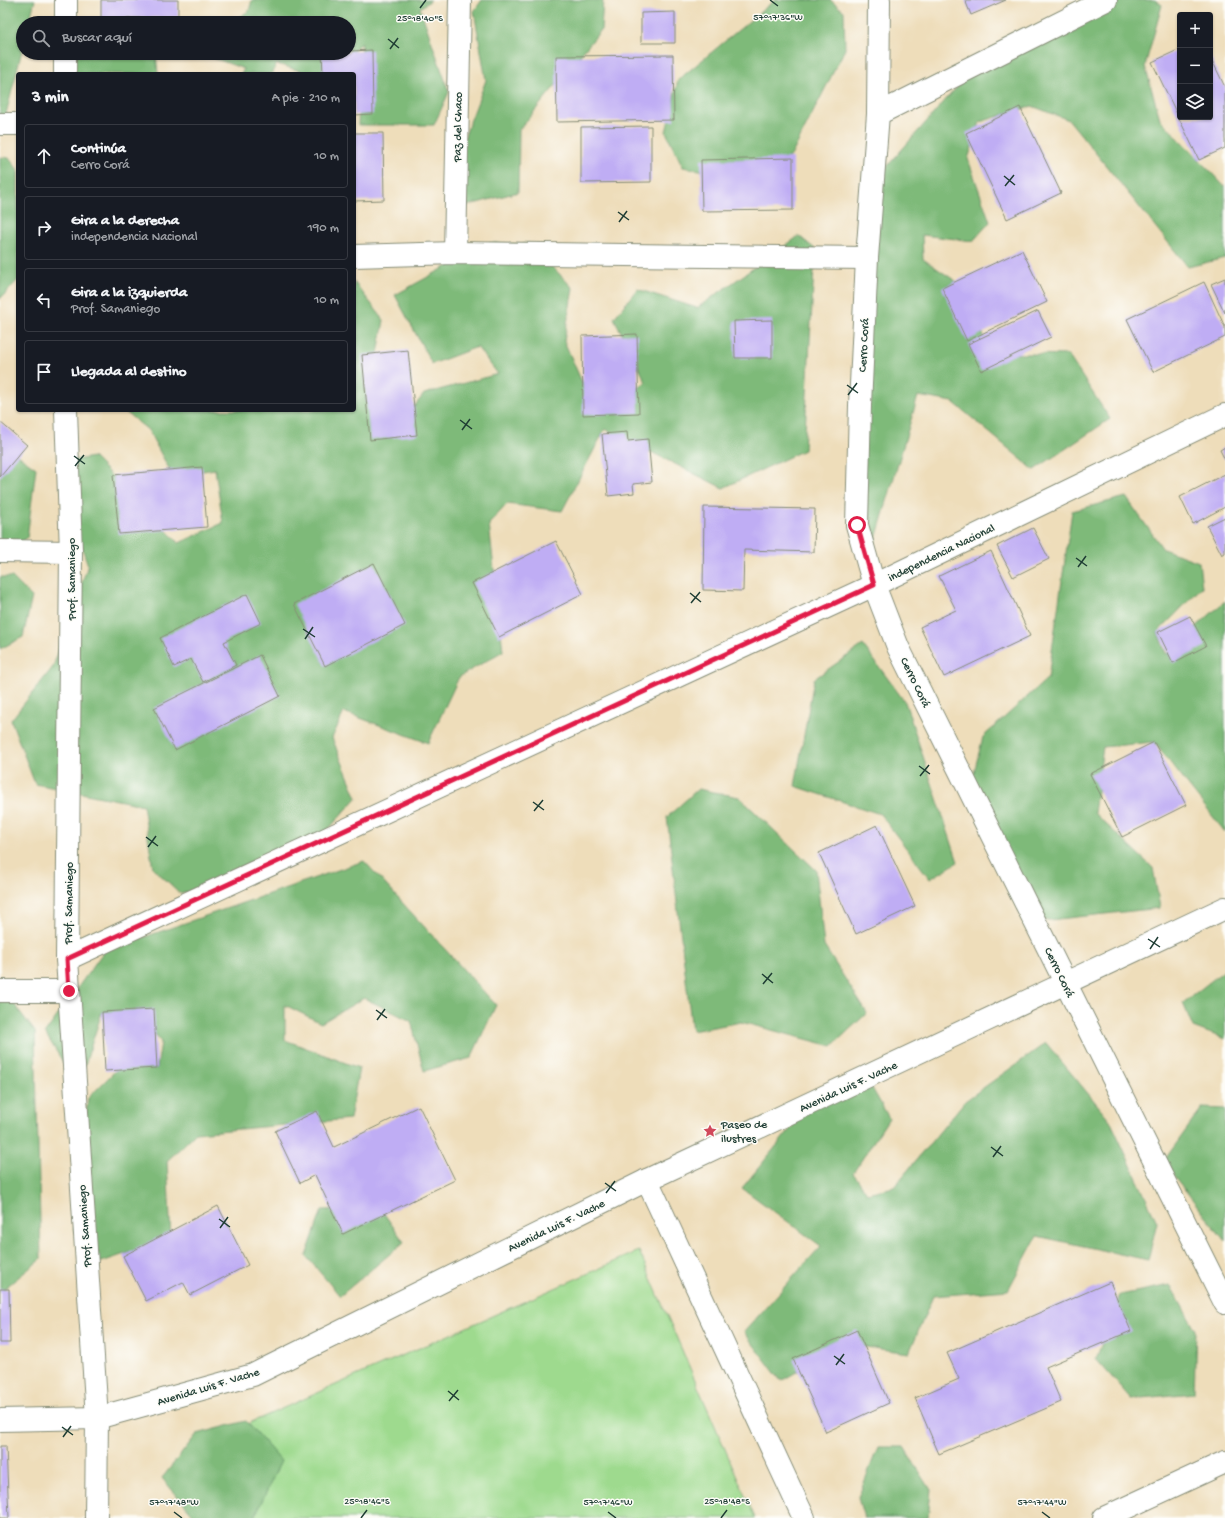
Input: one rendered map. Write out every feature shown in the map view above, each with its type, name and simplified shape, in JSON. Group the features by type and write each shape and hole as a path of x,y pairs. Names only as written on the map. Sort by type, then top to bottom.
{"street":[{"path":"66,0 66,16"},
{"name":"Paz del Chaco","path":"455,253 460,0"},
{"name":"Cerro Corá","path":"879,0 878,114 867,258 860,405 857,525 874,585 898,646 1225,1303"},
{"path":"878,114 1106,0"},
{"path":"65,60 65,72"},
{"path":"0,124 16,124"},
{"path":"356,256 455,253 867,258"},
{"name":"Prof. Samaniego","path":"66,412 71,552 67,959 97,1418 96,1518"},
{"name":"independencia Nacional","path":"67,959 874,585 1225,415"},
{"path":"0,550 71,552"},
{"name":"Avenida Luis F. Vache","path":"0,1420 97,1418 253,1375 647,1180 1225,908"},
{"path":"0,991 69,991"},
{"path":"647,1180 804,1518"},
{"path":"1104,1518 1225,1462"}],"green space":[{"path":"0,0 35,0 31,16 16,16 16,60 20,60 4,122 0,124"},
{"path":"252,0 431,0 420,8 449,92 434,125 358,125 362,42 356,47 356,16 241,16 249,11"},
{"path":"482,0 603,0 601,30 519,130 518,192 462,207 453,167 486,80 474,11"},
{"path":"775,0 830,0 844,11 845,49 791,156 744,178 683,167 666,132 678,80"},
{"path":"1095,0 1155,0 1162,5 1145,66 1160,119 1225,187 1225,258 1188,267 1069,120 1032,106 980,122 968,159 990,222 973,241 922,235 923,259 969,290 989,353 1068,355 1110,419 1034,470 953,402 918,396 875,542 845,504 862,422 857,316 861,196 965,78"},
{"path":"73,60 157,60 158,72 66,72"},
{"path":"219,60 342,60 329,72 304,72 277,64 272,72 242,72 244,69"},
{"path":"0,157 9,158 16,167 16,282 0,299"},
{"path":"799,236 815,249 804,450 723,488 605,429 562,511 507,504 489,524 503,651 459,677 428,743 344,712 332,738 357,798 302,858 181,894 153,868 143,805 35,784 11,720 53,667 88,565 61,488 70,461 93,457 179,543 223,523 215,469 173,476 148,430 126,412 356,412 356,285 384,320 368,409 400,425 424,394 498,374 477,347 432,364 395,295 490,243 530,244 573,288 564,341 588,396 614,406 646,382 614,318 637,289 697,308"},
{"path":"1,443 36,468 27,538 0,556 0,444"},
{"path":"1126,497 1163,549 1199,562 1202,587 1158,632 1166,654 1225,601 1225,832 1154,742 1103,747 1094,813 1153,868 1160,908 1040,921 969,792 983,737 1048,678 1072,511"},
{"path":"0,577 12,577 32,597 23,637 0,649"},
{"path":"863,645 905,702 958,862 930,879 880,814 795,786 814,679"},
{"path":"698,789 739,797 816,870 824,946 867,1013 832,1046 741,1022 692,1031 667,817"},
{"path":"364,861 496,1005 471,1058 424,1071 411,1021 364,998 321,1023 285,1005 285,1040 359,1068 350,1119 196,1133 167,1161 171,1238 93,1265 74,1230 88,1098 117,1069 157,1068 161,1042 139,1012 102,1012 78,1086 45,1033 104,951"},
{"path":"1225,970 1225,1039 1193,1027 1183,1003"},
{"path":"0,1000 11,1000 35,1032 41,1259 0,1292"},
{"path":"1046,1043 1110,1120 1157,1222 1148,1260 1037,1236 1008,1290 933,1296 909,1353 845,1344 781,1381 744,1332 821,1246 742,1188 823,1089 864,1074 889,1118 853,1173 867,1193 894,1187 965,1101"},
{"path":"1202,1108 1225,1109 1225,1241 1163,1162"},
{"path":"380,1208 404,1242 340,1296 306,1256 322,1210"},
{"path":"639,1251 755,1518 234,1518 202,1444"},
{"path":"1170,1285 1196,1330 1194,1393 1131,1399 1096,1359 1120,1295"},
{"path":"246,1421 281,1461 254,1518 196,1518 162,1478 197,1434"},
{"path":"878,1447 904,1447 931,1490 928,1518 864,1518 858,1498"}],"building":[{"path":"101,0 178,0 178,16 101,16"},
{"path":"965,0 1006,0 971,15"},
{"path":"675,12 675,43 641,43 641,13"},
{"path":"372,50 373,114 356,115 356,72 323,72 322,60 356,60 356,51"},
{"path":"1177,50 1177,114 1152,62"},
{"path":"673,55 674,120 557,122 556,56"},
{"path":"1213,62 1225,87 1225,148 1199,160 1180,120 1213,120"},
{"path":"1020,107 1061,193 1007,219 966,133"},
{"path":"651,126 651,182 581,183 581,127"},
{"path":"356,133 383,133 384,200 356,201"},
{"path":"793,158 793,210 702,211 701,160"},
{"path":"1022,250 1047,302 967,341 942,288"},
{"path":"1225,278 1225,313 1211,284"},
{"path":"1204,282 1225,327 1225,337 1153,372 1127,319"},
{"path":"1038,311 1051,337 981,371 968,344"},
{"path":"772,320 772,358 735,358 734,321"},
{"path":"637,334 639,413 583,415 582,336"},
{"path":"408,350 417,435 370,440 362,355"},
{"path":"0,422 27,445 0,477"},
{"path":"627,432 628,441 648,439 652,482 633,484 634,493 608,496 602,434"},
{"path":"1225,447 1225,460 1220,450"},
{"path":"202,467 207,527 119,534 113,475"},
{"path":"1225,474 1225,507 1193,524 1180,497"},
{"path":"704,507 815,509 814,552 744,550 743,591 703,590"},
{"path":"1225,517 1225,553 1222,555 1207,526"},
{"path":"1033,528 1049,559 1013,577 997,546"},
{"path":"556,541 583,594 499,637 472,583"},
{"path":"991,551 1030,636 944,677 920,627 956,610 939,576"},
{"path":"374,563 405,625 325,666 294,604"},
{"path":"247,594 261,623 224,642 236,665 203,682 191,659 174,667 160,638"},
{"path":"1190,616 1206,646 1173,663 1158,632"},
{"path":"260,655 280,696 175,750 154,708"},
{"path":"1154,742 1186,805 1122,837 1090,774"},
{"path":"877,825 915,906 856,934 819,853"},
{"path":"154,1009 157,1068 105,1071 102,1012"},
{"path":"419,1106 455,1180 343,1234 315,1175 300,1183 275,1131 317,1111 334,1147"},
{"path":"218,1206 248,1265 190,1295 183,1282 146,1301 123,1256"},
{"path":"1110,1282 1131,1331 1046,1367 1061,1402 939,1454 915,1398 959,1379 947,1353"},
{"path":"0,1289 9,1289 10,1343 0,1343"},
{"path":"857,1330 889,1403 826,1432 793,1359"},
{"path":"0,1446 6,1446 9,1518 0,1518"}],"place":[{"name":"Paseo de ilustres","path":"710,1131"}],"route":[{"path":"69,991 67,959 874,585 857,525"}]}
